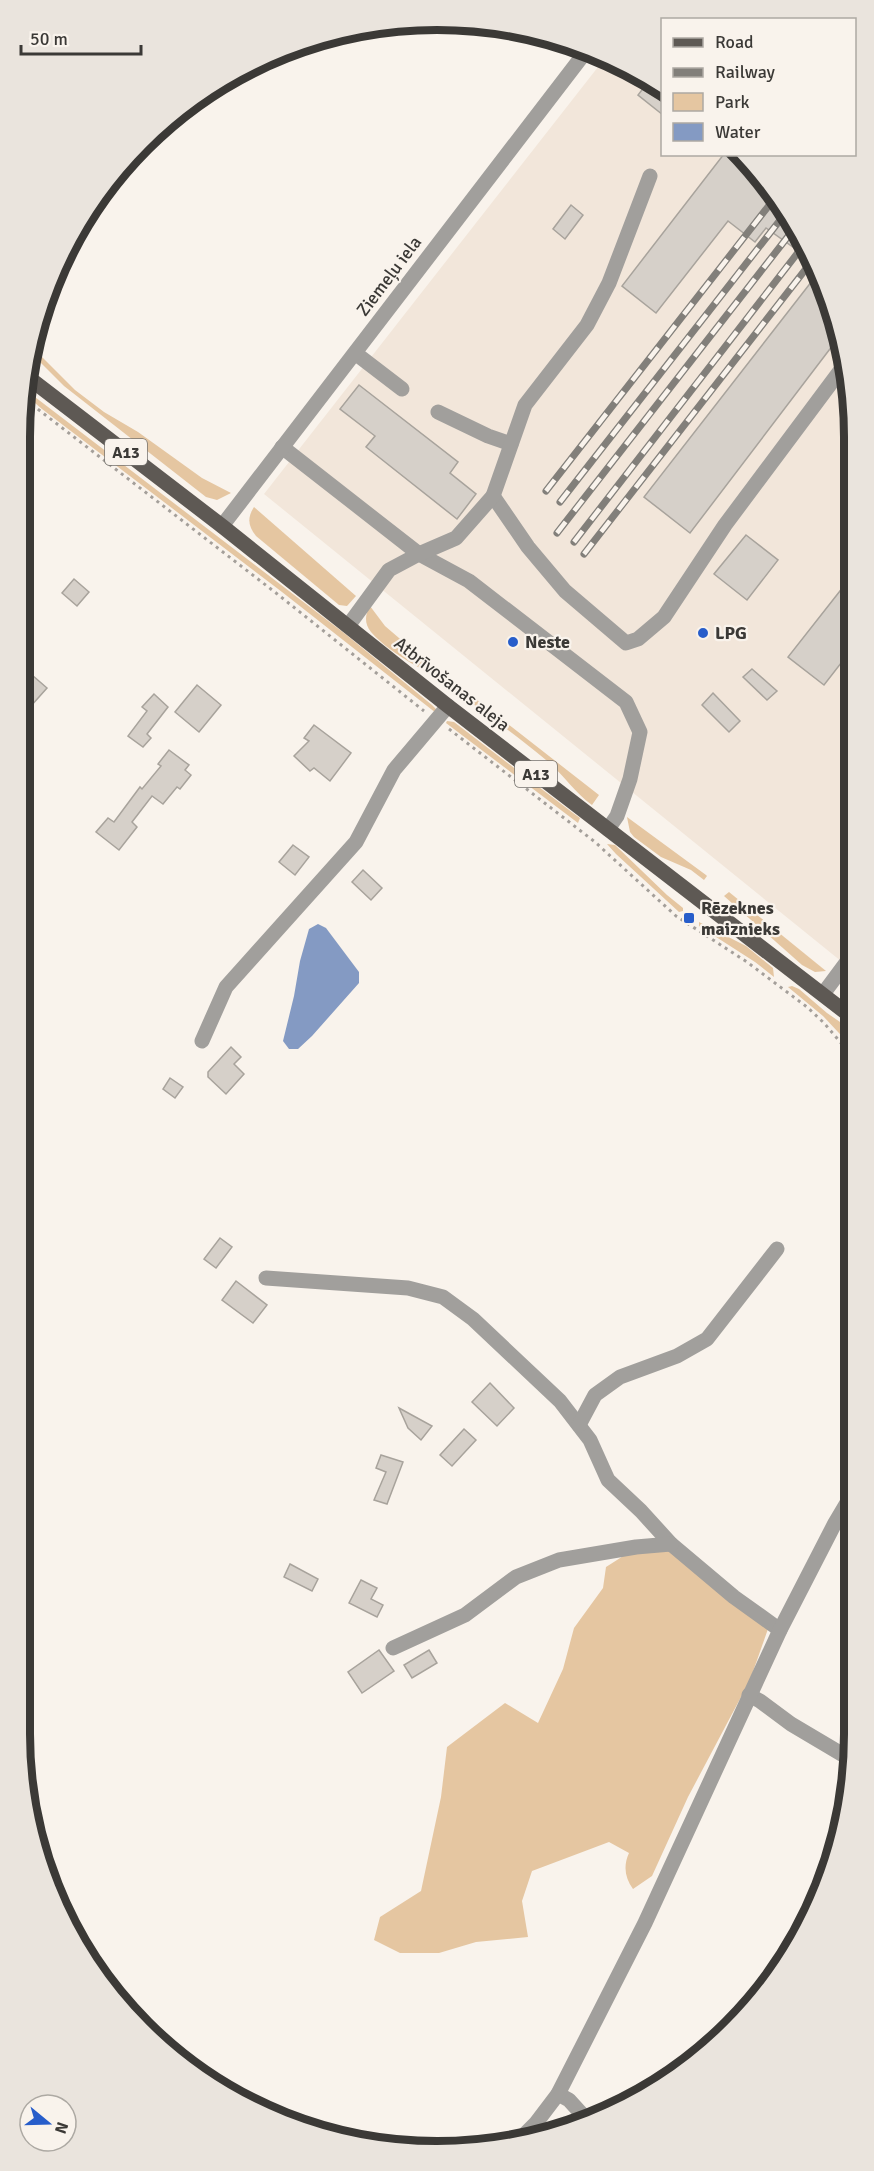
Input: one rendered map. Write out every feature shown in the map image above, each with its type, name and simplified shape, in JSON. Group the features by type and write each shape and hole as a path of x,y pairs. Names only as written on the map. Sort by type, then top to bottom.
{"main road":[{"name":"Atbrīvošanas aleja","path":"33,381 222,526 448,706 844,1011"}],"street":[{"name":"Ziemeļu iela","path":"222,526 582,57"},
{"path":"348,626 389,570 456,538 493,496 525,405 586,325 609,283 650,176"},
{"path":"355,353 402,389"},
{"path":"493,496 528,548 565,591 627,643 639,639 664,618 725,525 839,373"},
{"path":"438,412 488,436 511,444"},
{"path":"282,447 419,554 469,580 626,702 640,732 630,778 617,816 608,829"},
{"path":"202,1041 226,987 356,842 394,770 448,706"},
{"path":"822,994 844,965"},
{"path":"579,1425 595,1395 621,1377 677,1356 707,1339 777,1249"},
{"path":"266,1278 408,1288 443,1297 473,1319 560,1401 590,1440 608,1480 671,1544 734,1597 780,1630"},
{"path":"529,2130 558,2094 645,1923 780,1630 844,1508"},
{"path":"393,1648 465,1615 516,1577 559,1560 636,1547 671,1544"},
{"path":"749,1695 843,1755"},
{"path":"558,2094 569,2100 582,2114"}],"shaded area":[{"path":"600,64 661,98 661,156 731,156 743,169 775,211 802,257 822,306 836,358 841,384 844,437 844,964 264,494"}],"green space":[{"path":"39,354 75,390 104,412 138,432 202,478 231,493 217,500 206,497 64,386 38,360"},
{"path":"32,395 344,633 432,705 437,710 436,713 282,592 32,400"},
{"path":"254,507 356,596 347,606 339,605 256,536 249,522"},
{"path":"370,606 385,626 413,650 599,795 592,805 552,765 523,742 444,683 380,641 371,632 366,622"},
{"path":"447,721 454,722 580,818 578,823 446,723"},
{"path":"627,817 706,875 704,880 691,870 661,857 634,837 630,832"},
{"path":"607,844 615,845 683,908 683,911 679,912"},
{"path":"729,892 826,971 815,972 802,965 724,896"},
{"path":"699,922 746,946 773,968 774,977 699,926"},
{"path":"788,987 799,989 844,1025 844,1038 823,1016"},
{"path":"674,1547 769,1626 750,1680 688,1797 652,1876 633,1889 626,1872 629,1853 609,1842 532,1871 522,1901 528,1937 476,1942 439,1953 400,1953 374,1940 380,1917 421,1891 441,1797 447,1747 505,1703 538,1723 563,1669 574,1628 603,1588 606,1567 628,1553"}],"water":[{"path":"318,924 326,928 359,972 359,983 312,1036 298,1049 289,1049 283,1041 300,961 309,929"}],"building":[{"path":"644,87 661,98 661,113 638,95"},
{"path":"722,156 731,156 760,189 799,251 766,228 755,242 728,221 656,313 622,286"},
{"path":"571,205 583,215 565,239 553,229"},
{"path":"813,280 833,345 690,533 644,497"},
{"path":"359,385 458,462 450,473 476,494 457,519 366,447 375,436 340,409"},
{"path":"746,535 778,560 747,600 714,574"},
{"path":"74,579 89,592 77,606 62,593"},
{"path":"844,586 844,659 824,685 788,657"},
{"path":"752,669 777,691 767,700 743,677"},
{"path":"32,675 47,688 31,706 30,705 30,678"},
{"path":"197,685 221,705 199,732 175,712"},
{"path":"713,693 740,721 729,732 702,705"},
{"path":"154,694 168,707 147,734 151,738 143,747 128,736 147,711 142,707"},
{"path":"314,725 351,753 330,781 314,768 310,771 294,756 309,741 304,738"},
{"path":"169,750 189,765 185,770 191,775 180,789 177,787 163,804 152,796 132,822 137,827 119,850 96,832 108,818 114,822 140,787 142,789 161,766 158,764"},
{"path":"293,845 309,857 295,875 279,862"},
{"path":"363,870 382,888 371,900 352,882"},
{"path":"231,1047 241,1057 234,1064 244,1074 226,1094 208,1077 208,1072"},
{"path":"170,1078 183,1087 175,1098 163,1089"},
{"path":"220,1238 232,1247 216,1268 204,1259"},
{"path":"236,1281 267,1305 253,1323 222,1300"},
{"path":"490,1383 514,1408 497,1426 472,1402"},
{"path":"399,1408 432,1426 421,1440 408,1428"},
{"path":"464,1429 476,1440 452,1466 440,1455"},
{"path":"381,1455 403,1462 387,1504 374,1500 386,1472 376,1468"},
{"path":"290,1564 318,1579 312,1591 284,1577"},
{"path":"361,1580 377,1588 371,1599 383,1605 377,1617 349,1603"},
{"path":"379,1650 394,1671 362,1693 348,1672"},
{"path":"429,1650 437,1663 412,1678 404,1665"}],"railway":[{"path":"546,491 770,204"},
{"path":"560,502 780,220"},
{"path":"557,533 789,235"},
{"path":"574,542 799,251"},
{"path":"584,554 807,268"}],"place":[{"name":"LPG","path":"703,633"},
{"name":"Neste","path":"513,642"},
{"name":"Rēzeknes maiznieks","path":"689,918"}]}
